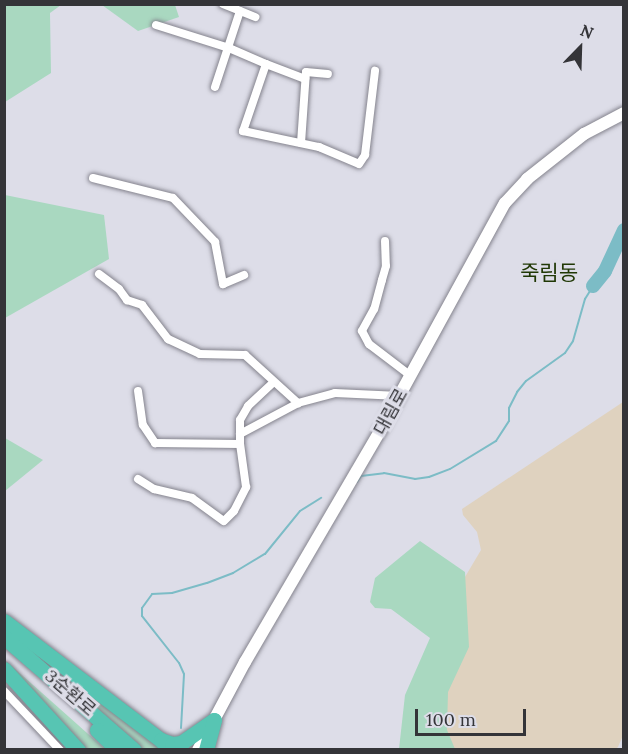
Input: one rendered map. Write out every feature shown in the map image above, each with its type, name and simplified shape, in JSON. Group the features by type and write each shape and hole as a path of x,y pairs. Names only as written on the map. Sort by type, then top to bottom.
{"highway":[{"path":"4,621 165,745 181,743 214,720"},
{"name":"3순환로","path":"4,637 134,749"},
{"name":"3순환로","path":"4,650 118,750"},
{"path":"4,669 78,750"},
{"path":"206,750 214,720"}],"street":[{"path":"223,4 255,17"},
{"path":"215,87 240,11"},
{"path":"156,25 229,48 305,79"},
{"path":"266,64 243,131 319,147 359,164 365,155 375,71"},
{"path":"301,143 306,72 328,74"},
{"name":"대림로","path":"198,750 400,396 505,203 526,179 584,134 624,113"},
{"path":"93,178 173,198 215,242 223,284 244,275"},
{"path":"386,241 386,266 374,309 362,331 369,344 411,376"},
{"path":"99,274 119,289 127,300 142,305 168,339 200,354 244,356 298,403"},
{"path":"138,479 154,489 192,498 224,521 234,511 246,487 240,444 240,420 248,406 274,382"},
{"path":"138,391 143,425 155,443 240,444"},
{"path":"240,434 298,403 334,393 400,396"},
{"path":"4,692 60,750"}],"shaded area":[{"path":"623,402 624,733 618,747 615,750 430,749 462,582 481,550 477,532 463,515 462,509"}],"green space":[{"path":"5,4 61,5 50,13 51,73 5,102"},
{"path":"102,5 175,5 179,17 138,31"},
{"path":"5,195 104,215 109,259 5,318"},
{"path":"5,438 43,460 5,491"},
{"path":"420,541 465,572 469,647 448,692 447,730 455,749 399,749 405,695 430,638 391,609 375,608 370,602 375,578"},
{"path":"5,630 163,749 142,749"},
{"path":"5,660 105,749 82,749 5,668"}],"waterway":[{"path":"593,286 605,271 624,230"},
{"path":"357,482 361,476 384,473 415,479 429,477 450,469 496,441 509,421 509,408 517,392 526,381 565,353 573,341 585,299 593,286"},
{"path":"181,728 184,674 179,663 142,616 142,608 152,594 172,593 207,583 233,573 265,554 300,511 321,498"}],"district":[{"name":"죽림동","path":"549,273"}]}
